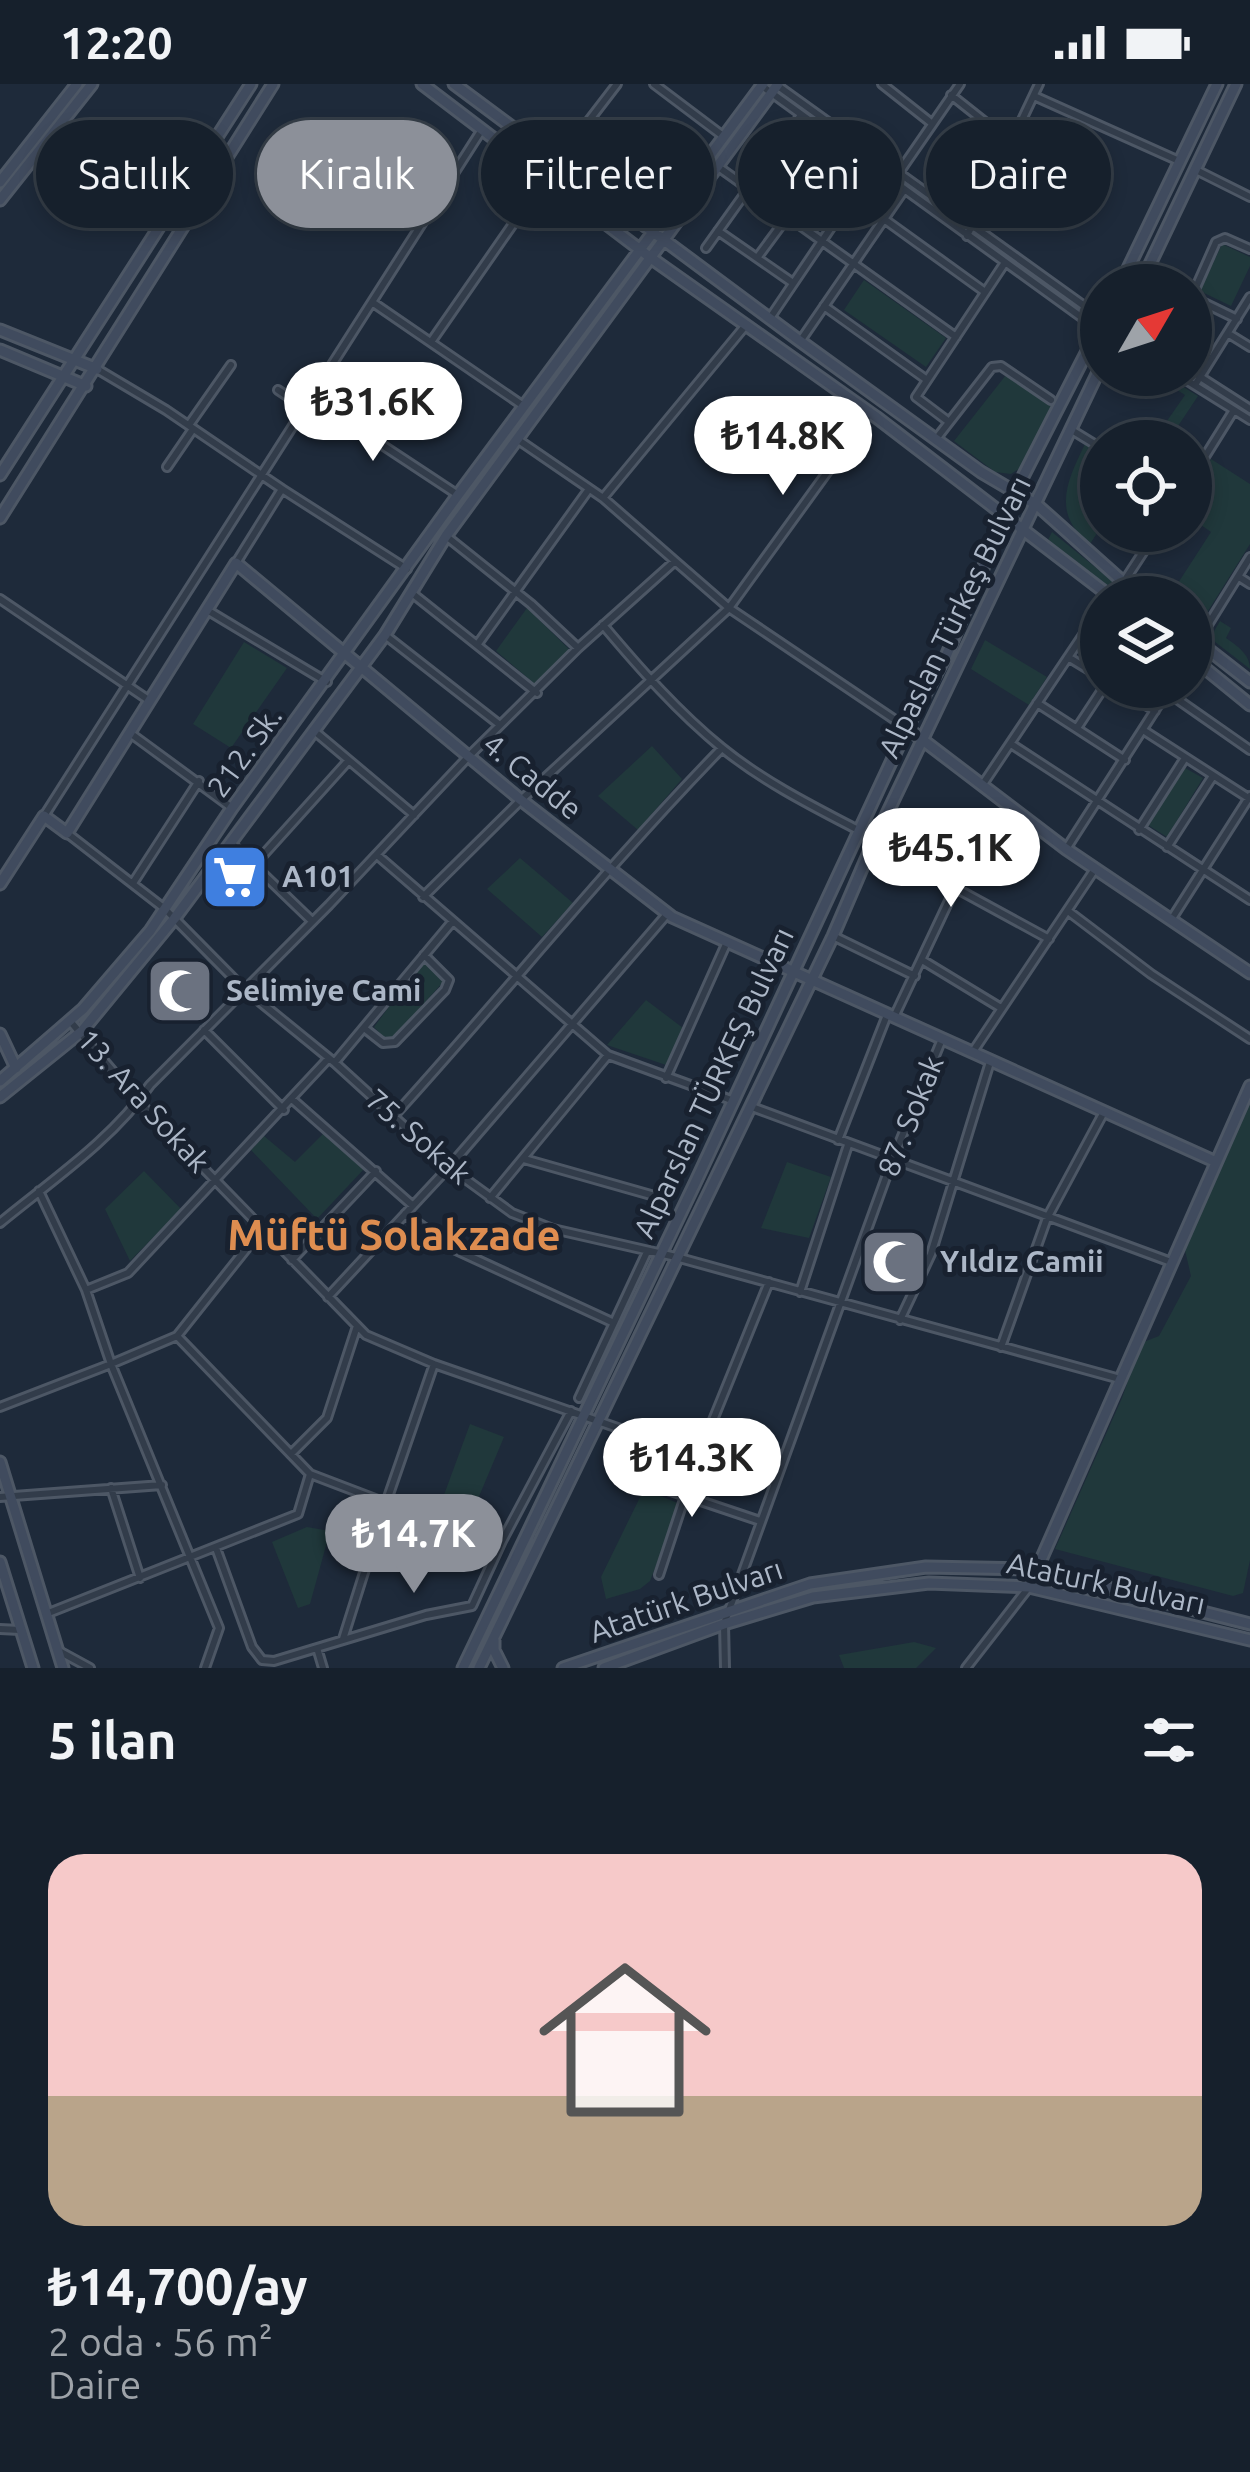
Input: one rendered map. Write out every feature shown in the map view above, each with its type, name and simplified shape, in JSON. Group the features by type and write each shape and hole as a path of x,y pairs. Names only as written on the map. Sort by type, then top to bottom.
{"main road":[{"path":"0,182 77,84"},
{"path":"0,200 92,84"},
{"path":"0,475 251,84"},
{"path":"0,518 273,84"},
{"path":"422,84 481,129"},
{"path":"454,84 503,120"},
{"path":"1131,264 1216,84"},
{"path":"1150,264 1236,84"},
{"path":"0,1097 82,1031 174,919 385,635 446,536 771,86"},
{"name":"212. Sk.","path":"714,149 771,86"},
{"path":"489,120 494,113"},
{"path":"611,228 870,413 1084,576"},
{"path":"648,228 936,439 1036,506 1114,576"},
{"name":"212. Sk.","path":"0,1082 70,1021 165,909 232,808 654,228"},
{"path":"618,233 628,266"},
{"path":"0,330 97,369"},
{"path":"0,350 86,386"},
{"name":"Alparslan TÜRKEŞ Bulvarı","path":"463,1668 585,1416 654,1253 734,1101 907,728 947,654 1015,492 1080,364"},
{"name":"Alpaslan Türkeş Bulvarı","path":"479,1668 833,936 1086,396"},
{"path":"0,884 44,816 67,833 236,563"},
{"name":"4. Cadde","path":"236,563 521,800 668,913 1214,1161"},
{"path":"1212,652 1250,682"},
{"path":"1212,673 1250,705"},
{"path":"907,728 1066,849 1250,973"},
{"path":"0,1034 16,1068"},
{"path":"1029,1587 1250,1086"},
{"path":"0,1462 5,1496 63,1668"},
{"path":"0,1562 33,1668"},
{"name":"Atatürk Bulvarı","path":"562,1668 809,1584 926,1567 1034,1568 1250,1624"},
{"name":"Ataturk Bulvarı","path":"604,1668 813,1597 929,1582 1029,1587 1250,1640"},
{"path":"494,1638 503,1668"}],"street":[{"path":"589,120 616,84"},
{"path":"654,84 724,136"},
{"path":"883,84 928,120"},
{"path":"932,120 960,84"},
{"path":"1021,120 1039,84"},
{"path":"771,86 808,120"},
{"path":"771,86 820,120"},
{"path":"951,95 982,120"},
{"path":"1034,96 1182,162"},
{"path":"797,120 801,115"},
{"path":"902,168 926,128"},
{"path":"44,816 481,132"},
{"path":"717,166 738,180"},
{"path":"1196,170 1250,197"},
{"path":"902,193 1080,312"},
{"path":"706,248 738,203"},
{"path":"431,342 510,228"},
{"path":"757,258 779,228"},
{"path":"804,228 956,337"},
{"path":"770,318 831,228"},
{"path":"800,341 878,228"},
{"path":"896,228 985,292"},
{"path":"967,236 971,228"},
{"path":"977,228 1080,309"},
{"path":"718,231 793,284"},
{"path":"1237,319 1193,294 1216,242 1225,238 1250,249"},
{"path":"949,422 916,397 1011,253"},
{"path":"1212,358 1250,297"},
{"path":"372,302 525,407"},
{"path":"824,306 927,380"},
{"path":"603,499 746,325"},
{"path":"1228,334 1250,347"},
{"path":"166,467 231,365"},
{"path":"936,439 992,367 1001,366 1051,400"},
{"path":"97,369 407,569"},
{"path":"1212,384 1250,409"},
{"path":"278,390 304,408"},
{"path":"1212,396 1250,420"},
{"path":"310,398 458,495"},
{"path":"1212,445 1234,410"},
{"path":"423,897 729,608 870,413"},
{"path":"1070,429 1080,435"},
{"path":"507,432 603,499 729,608 907,728"},
{"path":"236,563 282,489"},
{"path":"477,646 589,489"},
{"path":"446,536 578,648"},
{"path":"1212,615 1250,557"},
{"path":"0,1223 139,1102 469,756 675,561"},
{"path":"1239,577 1250,584"},
{"path":"412,594 537,693"},
{"path":"0,598 150,701"},
{"path":"207,610 327,682"},
{"path":"603,626 649,680 722,748 782,790 860,831"},
{"path":"385,635 501,726"},
{"path":"981,787 1080,639"},
{"path":"1068,657 1080,664"},
{"path":"1037,703 1125,760"},
{"path":"1077,728 1090,708"},
{"path":"1150,708 1155,711"},
{"path":"1066,849 1157,708"},
{"path":"1194,708 1250,750"},
{"path":"314,730 414,815"},
{"path":"1143,730 1250,798 1171,920"},
{"path":"130,734 232,808"},
{"path":"1012,744 1247,898 1250,885"},
{"path":"393,1117 722,748"},
{"path":"1139,830 1185,758"},
{"path":"256,863 348,761"},
{"path":"1167,847 1213,776"},
{"path":"133,883 199,781"},
{"name":"75. Sokak","path":"67,833 165,909 243,988 449,1167 512,1213 554,1229 676,1257 1120,1379"},
{"path":"230,842 311,921"},
{"path":"873,843 1050,939"},
{"path":"376,854 608,1054 734,1101"},
{"path":"971,1053 1095,869"},
{"path":"837,1141 891,1017 955,889"},
{"path":"1069,911 1151,974 1250,1039"},
{"path":"328,1297 449,1167 668,913"},
{"path":"86,1290 128,1273 364,1028 452,922"},
{"path":"833,936 914,976"},
{"path":"666,1078 727,942"},
{"path":"364,1028 383,1043 395,1042 445,990 446,975 424,955"},
{"path":"922,960 1003,1009"},
{"name":"13. Ara Sokak","path":"70,1021 139,1102 366,1335 434,1364 773,1482"},
{"path":"204,1030 284,1110"},
{"name":"87. Sokak","path":"725,1668 724,1624 773,1482 893,1158 942,1040"},
{"path":"490,1198 608,1054"},
{"path":"900,1320 924,1273 990,1062"},
{"path":"293,1100 413,1206"},
{"path":"750,1106 1171,1262"},
{"path":"1001,1348 1047,1218 1105,1109"},
{"path":"800,1292 848,1145"},
{"path":"523,1159 665,1199"},
{"path":"292,1261 376,1171"},
{"path":"39,1191 86,1290 111,1364 219,1628 205,1668"},
{"path":"405,1214 456,1250 614,1323"},
{"path":"0,1407 177,1336 262,1229"},
{"path":"579,1398 654,1253"},
{"path":"659,1575 698,1457 769,1282"},
{"path":"291,1454 328,1418 356,1326"},
{"path":"177,1336 310,1474 502,1541"},
{"path":"343,1639 434,1364"},
{"path":"216,1548 252,1647 262,1660 274,1661 426,1615 472,1606 571,1411"},
{"path":"46,1614 298,1514 310,1474"},
{"path":"638,1480 760,1521"},
{"path":"5,1496 161,1485"},
{"path":"111,1488 140,1578"},
{"path":"966,1668 1029,1587"},
{"path":"0,1629 21,1630"},
{"path":"317,1648 323,1668"},
{"path":"57,1650 90,1668"}],"green space":[{"path":"1222,244 1250,257 1231,306 1212,297 1212,265"},
{"path":"864,280 946,338 926,367 844,310"},
{"path":"1006,375 1052,405 1026,464 1011,474 995,472 954,441"},
{"path":"1184,396 1198,396 1182,420 1168,420"},
{"path":"1080,455 1080,535 1067,509"},
{"path":"1212,460 1250,484 1250,544 1212,605 1212,576 1183,576 1198,552 1212,552"},
{"path":"1052,532 1106,576 1095,576 1048,540"},
{"path":"527,608 571,651 535,684 496,651"},
{"path":"1220,621 1231,628 1226,638 1245,655 1250,669 1212,640"},
{"path":"985,640 1047,677 1029,705 971,669"},
{"path":"244,642 287,668 231,748 193,724"},
{"path":"652,746 682,779 638,830 598,796"},
{"path":"1185,768 1203,778 1167,837 1148,825"},
{"path":"520,858 573,903 542,937 487,889"},
{"path":"423,961 444,981 393,1038 384,1037 374,1027"},
{"path":"646,1000 683,1028 666,1065 607,1045"},
{"path":"1250,1100 1250,1560 1243,1593 1233,1596 1055,1549 1122,1398 1141,1343 1159,1336 1191,1276 1184,1246"},
{"path":"324,1133 364,1169 317,1219 251,1150 264,1136 295,1162"},
{"path":"787,1162 831,1177 809,1238 761,1228"},
{"path":"144,1171 181,1209 130,1261 105,1209"},
{"path":"470,1424 504,1437 467,1525 437,1514"},
{"path":"644,1489 680,1504 650,1581 640,1589 606,1599 601,1577"},
{"path":"307,1527 330,1531 310,1604 298,1608 272,1542"},
{"path":"914,1642 936,1648 916,1668 844,1668 839,1655"}],"place":[{"name":"A101","path":"235,877"},
{"name":"Selimiye Cami","path":"180,991"},
{"name":"Yıldız Camii","path":"894,1262"}],"district":[{"name":"Müftü Solakzade","path":"394,1235"}]}
